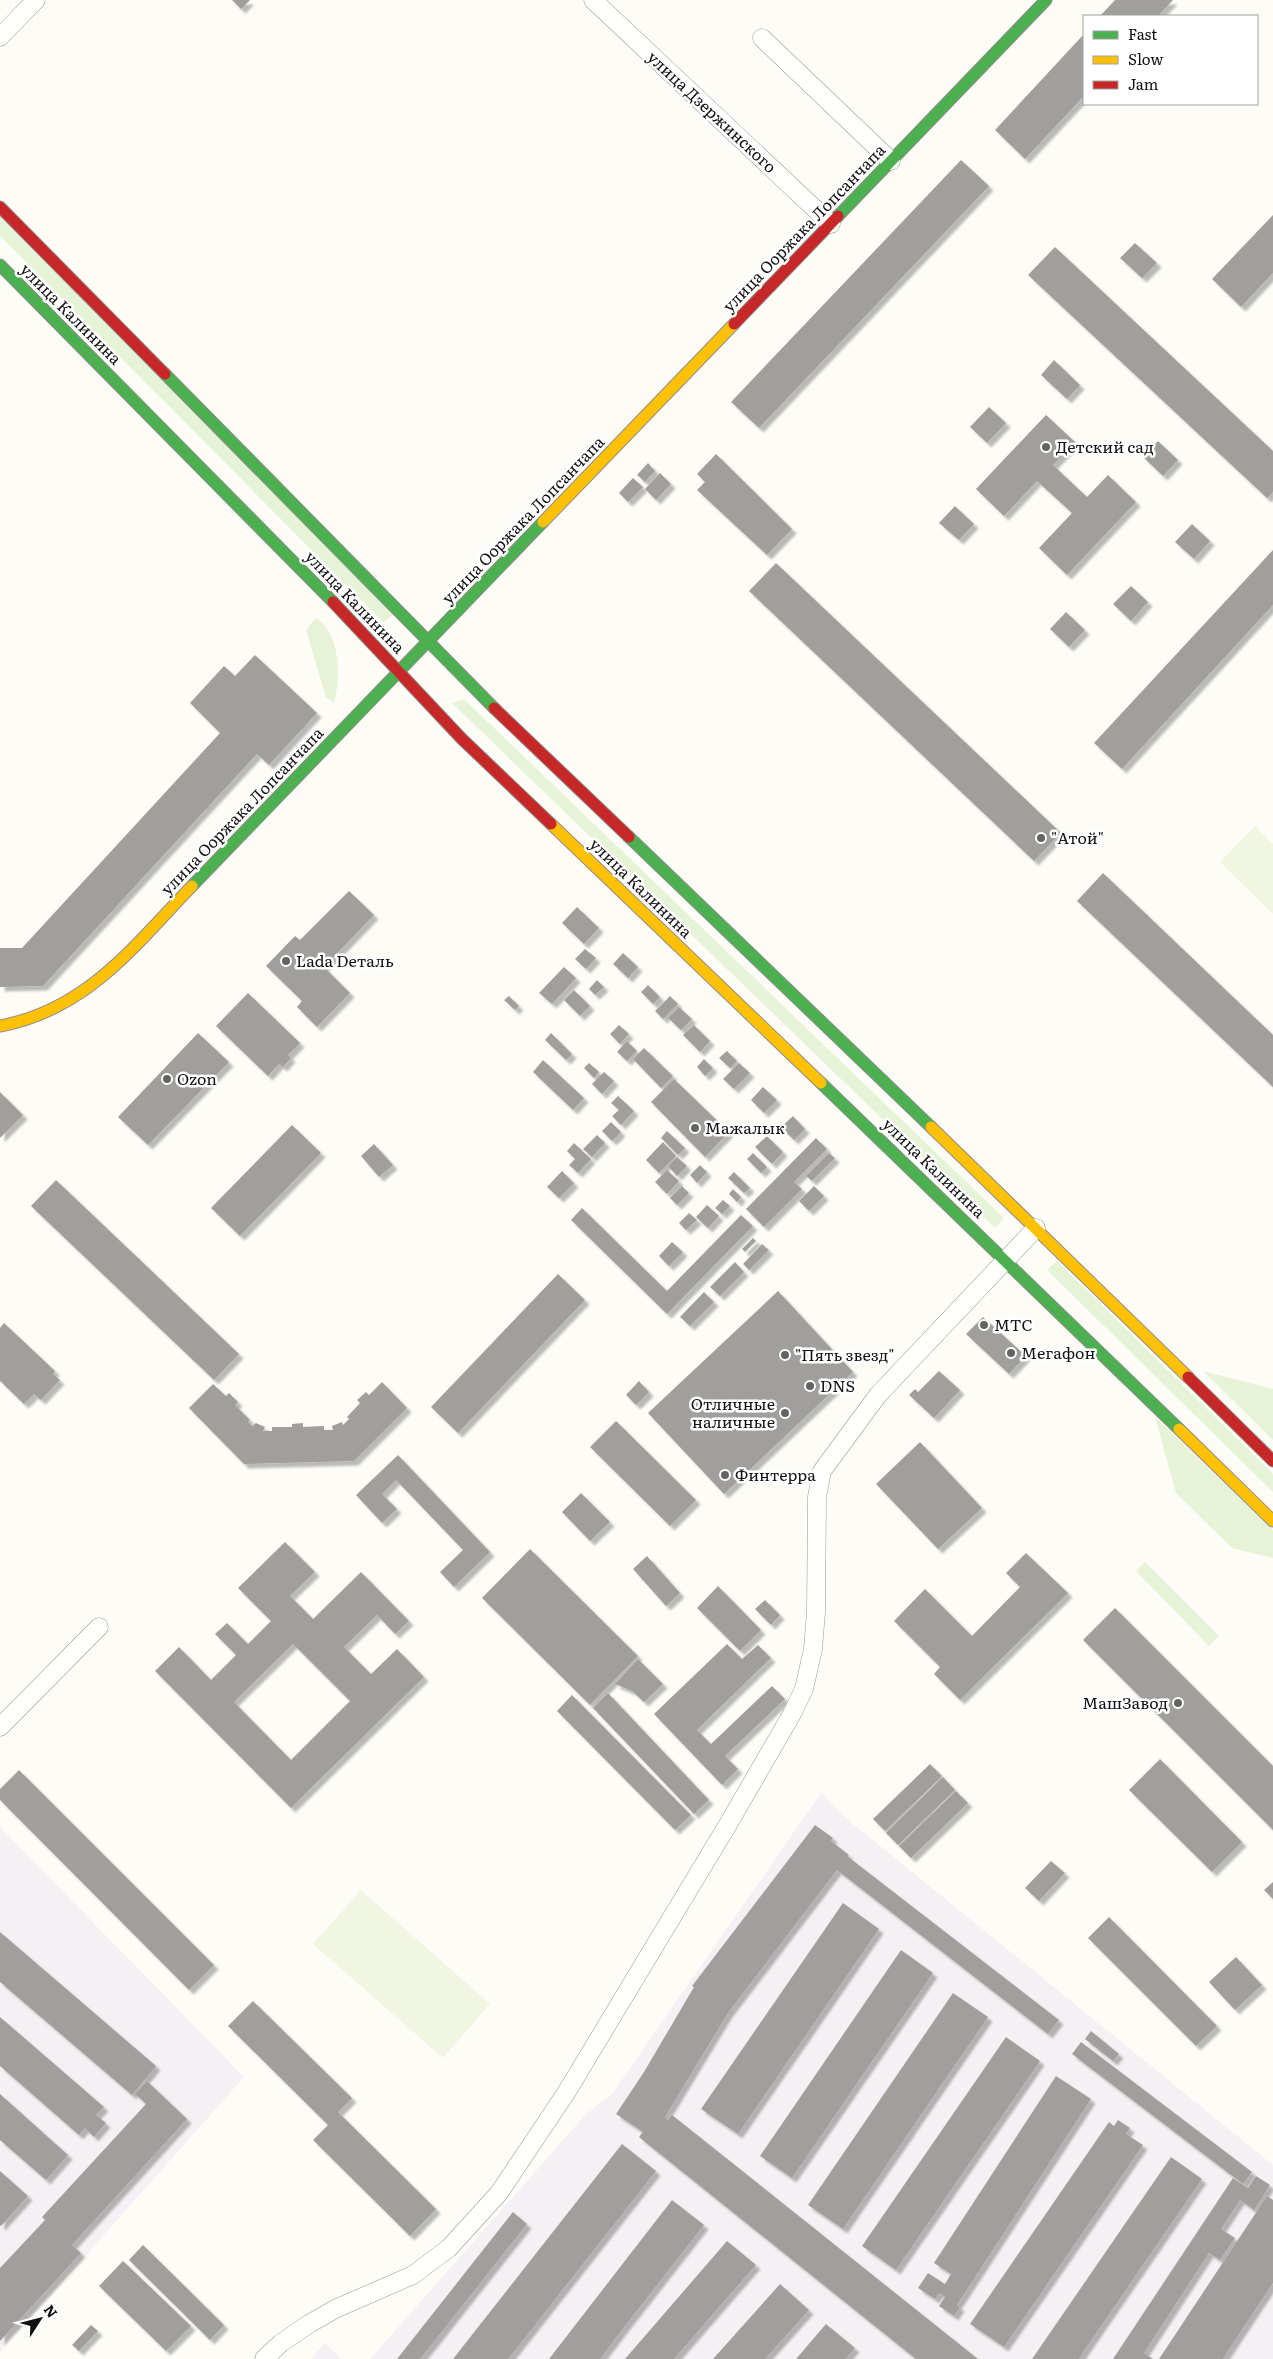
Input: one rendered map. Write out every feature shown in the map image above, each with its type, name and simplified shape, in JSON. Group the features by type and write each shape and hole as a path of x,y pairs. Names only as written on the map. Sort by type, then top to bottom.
{"main road":[{"name":"улица Ооржака Лопсанчапа","path":"0,1026 22,1023 52,1013 94,986 1046,0"},
{"name":"улица Калинина","path":"0,207 493,707 1036,1228 1273,1461"},
{"name":"улица Калинина","path":"0,266 329,597 462,739 1006,1260 1273,1521"}],"street":[{"path":"0,37 36,0"},
{"name":"улица Дзержинского","path":"593,0 831,224"},
{"path":"762,38 891,161"},
{"path":"264,2359 281,2343 335,2309 413,2275 448,2248 504,2184 566,2093 783,1731 804,1689 813,1650 816,1612 817,1497 822,1471 878,1394 1036,1228"},
{"path":"0,1726 99,1627"}],"shaded area":[{"path":"821,1793 853,1824 1273,2165 1273,2359 370,2359 586,2114 612,2094"},
{"path":"0,1827 244,2077 0,2352"},
{"path":"325,2343 341,2359 311,2359"}],"green space":[{"path":"0,217 394,614 383,622 0,236"},
{"path":"316,618 324,625 335,645 338,681 334,703 326,697 306,630"},
{"path":"464,699 1004,1218 995,1228 452,703"},
{"path":"1255,826 1273,844 1273,914 1220,862"},
{"path":"1057,1261 1273,1474 1273,1492 1047,1270"},
{"path":"1203,1371 1273,1389 1273,1440"},
{"path":"1155,1417 1273,1530 1273,1558 1232,1548 1176,1493"},
{"path":"1145,1562 1219,1636 1209,1646 1136,1571"},
{"path":"361,1890 490,2004 443,2058 313,1944"}],"building":[{"path":"232,0 250,0 241,9"},
{"path":"1115,0 1173,0 1159,15 1101,15"},
{"path":"1083,35 1083,97 1025,159 995,130"},
{"path":"961,160 989,186 759,428 731,402"},
{"path":"1273,215 1273,273 1241,307 1212,279"},
{"path":"1135,243 1157,263 1142,278 1120,258"},
{"path":"1055,247 1273,451 1273,492 1267,498 1028,275"},
{"path":"1054,360 1080,385 1067,399 1041,375"},
{"path":"989,407 1006,423 987,443 970,427"},
{"path":"1046,415 1075,442 1053,465 1087,497 1108,475 1136,502 1067,575 1039,548 1072,513 1037,481 1004,516 976,489"},
{"path":"1158,441 1178,460 1163,476 1143,457"},
{"path":"716,454 792,529 767,555 697,490 705,482 697,474"},
{"path":"648,463 655,471 645,482 637,475"},
{"path":"660,473 671,484 656,500 645,489"},
{"path":"633,478 643,487 628,502 619,493"},
{"path":"955,506 974,524 959,540 939,523"},
{"path":"1192,524 1210,541 1194,559 1175,542"},
{"path":"1273,550 1273,605 1122,769 1094,743"},
{"path":"776,563 1061,833 1034,861 749,591"},
{"path":"1131,586 1148,602 1131,621 1113,604"},
{"path":"1066,612 1085,630 1069,647 1050,629"},
{"path":"255,655 317,713 269,765 257,754 43,986 0,987 0,948 22,948 220,733 190,703 224,666 235,676"},
{"path":"1103,873 1273,1035 1273,1087 1077,901"},
{"path":"349,891 374,915 324,967 350,993 317,1027 297,1007 302,1001 266,966 295,936 300,940"},
{"path":"577,907 599,928 584,944 562,923"},
{"path":"585,949 596,958 586,969 575,959"},
{"path":"623,953 638,967 628,978 613,964"},
{"path":"564,967 576,978 552,1004 539,993"},
{"path":"597,980 604,987 595,995 589,989"},
{"path":"648,985 660,997 653,1004 641,992"},
{"path":"574,990 590,1006 580,1016 564,1000"},
{"path":"248,993 300,1043 288,1055 291,1058 283,1067 279,1064 268,1076 216,1026"},
{"path":"509,996 519,1006 515,1010 504,1000"},
{"path":"670,996 678,1004 663,1019 655,1011"},
{"path":"679,1007 692,1019 681,1030 668,1018"},
{"path":"619,1025 629,1034 620,1044 610,1034"},
{"path":"694,1025 710,1041 700,1052 683,1035"},
{"path":"198,1033 229,1062 148,1145 118,1117"},
{"path":"551,1033 572,1054 566,1060 545,1040"},
{"path":"627,1041 637,1051 627,1061 617,1052"},
{"path":"644,1048 673,1076 661,1088 633,1059"},
{"path":"727,1051 737,1061 730,1068 719,1058"},
{"path":"704,1059 713,1068 705,1076 697,1067"},
{"path":"543,1060 584,1098 573,1110 533,1072"},
{"path":"589,1063 599,1072 594,1078 584,1068"},
{"path":"739,1063 750,1073 734,1089 723,1079"},
{"path":"604,1072 614,1081 602,1094 592,1084"},
{"path":"674,1079 729,1132 705,1157 651,1102"},
{"path":"763,1087 777,1100 764,1113 751,1100"},
{"path":"0,1092 23,1115 0,1138"},
{"path":"618,1096 634,1111 621,1125 612,1116 619,1110 611,1103"},
{"path":"793,1116 805,1129 794,1140 781,1127"},
{"path":"611,1122 621,1132 612,1141 602,1131"},
{"path":"292,1125 321,1153 240,1236 211,1208"},
{"path":"667,1131 685,1148 678,1155 661,1138"},
{"path":"597,1135 605,1143 592,1157 583,1149"},
{"path":"767,1136 783,1152 772,1164 755,1147"},
{"path":"816,1138 827,1149 794,1182 802,1189 764,1227 746,1209"},
{"path":"663,1142 676,1156 659,1173 646,1160"},
{"path":"574,1143 591,1159 578,1173 569,1165 575,1159 567,1151"},
{"path":"374,1144 393,1165 379,1177 361,1156"},
{"path":"753,1153 767,1167 761,1173 747,1159"},
{"path":"829,1153 835,1158 812,1181 806,1176"},
{"path":"677,1157 687,1166 677,1176 668,1166"},
{"path":"700,1165 707,1172 697,1183 690,1175"},
{"path":"667,1170 679,1181 667,1194 655,1182"},
{"path":"562,1171 574,1183 559,1198 547,1187"},
{"path":"734,1172 750,1188 744,1193 728,1178"},
{"path":"56,1180 239,1354 214,1380 31,1206"},
{"path":"682,1186 689,1193 677,1205 670,1198"},
{"path":"814,1186 824,1196 809,1211 799,1201"},
{"path":"733,1189 741,1197 737,1202 729,1194"},
{"path":"723,1200 730,1206 722,1214 715,1208"},
{"path":"707,1205 719,1216 708,1228 696,1217"},
{"path":"582,1208 667,1291 741,1215 753,1226 667,1314 571,1220"},
{"path":"689,1213 697,1220 686,1230 679,1223"},
{"path":"753,1238 756,1241 745,1252 742,1249"},
{"path":"672,1242 683,1252 669,1266 659,1256"},
{"path":"762,1244 769,1250 749,1270 743,1264"},
{"path":"735,1262 744,1272 720,1296 710,1287"},
{"path":"558,1274 585,1300 458,1433 431,1407"},
{"path":"778,1291 853,1372 724,1494 648,1413"},
{"path":"704,1292 714,1302 690,1326 680,1317"},
{"path":"983,1317 1026,1356 1009,1374 966,1334"},
{"path":"4,1323 55,1371 53,1374 60,1380 41,1400 34,1394 24,1404 0,1381 0,1328"},
{"path":"939,1371 960,1390 934,1418 909,1395 915,1389 918,1392"},
{"path":"639,1381 649,1392 636,1405 626,1395"},
{"path":"382,1382 407,1408 354,1461 244,1464 189,1408 213,1384 226,1396 229,1393 238,1402 235,1405 250,1420 248,1422 252,1426 256,1423 265,1427 263,1431 272,1431 272,1427 292,1427 292,1424 303,1423 303,1427 324,1426 324,1430 333,1430 332,1426 342,1422 343,1425 349,1419 347,1417 360,1403 357,1400 366,1392 369,1395"},
{"path":"616,1421 696,1500 670,1526 590,1447"},
{"path":"920,1442 982,1508 938,1549 876,1484"},
{"path":"398,1455 490,1552 454,1587 440,1572 463,1550 396,1480 382,1494 397,1509 382,1523 356,1495"},
{"path":"581,1493 610,1522 590,1541 562,1512"},
{"path":"285,1542 315,1572 290,1596 313,1619 361,1572 409,1621 395,1634 377,1615 344,1647 371,1674 397,1649 424,1677 291,1808 155,1671 179,1647 211,1680 236,1655 215,1634 227,1623 248,1644 271,1621 238,1588","holes":["293,1644 350,1701 291,1760 234,1702"]},
{"path":"530,1549 638,1656 590,1705 482,1598"},
{"path":"1026,1553 1068,1593 960,1700 934,1674 940,1667 894,1621 925,1589 972,1636 1020,1587 1006,1573"},
{"path":"647,1556 680,1593 666,1606 633,1569"},
{"path":"718,1586 761,1630 740,1651 697,1608"},
{"path":"765,1600 780,1615 771,1625 755,1609"},
{"name":"МашЗавод","path":"1115,1608 1273,1766 1273,1830 1083,1640"},
{"path":"727,1644 742,1659 758,1645 771,1658 697,1730 711,1744 772,1686 785,1699 725,1756 738,1769 722,1785 654,1714"},
{"path":"638,1659 663,1684 644,1702 632,1691 615,1684"},
{"path":"608,1693 709,1800 694,1814 593,1708"},
{"path":"572,1695 691,1815 675,1830 557,1711"},
{"path":"1160,1759 1242,1842 1212,1872 1129,1790"},
{"path":"930,1764 942,1776 885,1831 873,1819"},
{"path":"19,1770 214,1965 189,1990 0,1800 0,1789"},
{"path":"943,1777 955,1790 898,1845 886,1833"},
{"path":"956,1791 968,1803 911,1858 899,1846"},
{"path":"815,1825 833,1838 831,1841 849,1855 847,1856 1059,2020 1048,2034 837,1870 728,2013 665,2117 668,2120 672,2115 978,2359 916,2359 639,2137 643,2132 616,2114 644,2072 694,1987 692,1986"},
{"path":"1051,1861 1065,1873 1039,1901 1025,1888"},
{"path":"1273,1882 1273,1899 1264,1890"},
{"path":"843,1903 879,1929 738,2134 701,2109"},
{"path":"1109,1917 1217,2026 1196,2046 1088,1938"},
{"path":"0,1932 156,2066 132,2095 0,1982"},
{"path":"901,1950 933,1973 792,2178 760,2156"},
{"path":"1236,1957 1262,1985 1235,2010 1209,1982"},
{"path":"953,1993 988,2017 843,2229 808,2205"},
{"path":"253,2001 352,2098 338,2112 436,2209 410,2236 313,2140 328,2125 228,2026"},
{"path":"0,2017 104,2107 96,2115 106,2123 94,2137 85,2128 79,2135 0,2066"},
{"path":"1091,2031 1119,2054 1113,2061 1085,2039"},
{"path":"1006,2037 1040,2061 896,2270 862,2246"},
{"path":"1081,2042 1252,2172 1243,2184 1072,2054"},
{"path":"1056,2076 1091,2099 957,2305 960,2307 954,2316 939,2306 945,2297 939,2293 935,2299 918,2288 928,2273 945,2284 951,2274 934,2263"},
{"path":"147,2081 187,2119 72,2245 81,2253 0,2341 0,2268 45,2220 42,2217 146,2104 135,2094"},
{"path":"0,2094 68,2155 46,2180 0,2140"},
{"path":"1118,2120 1130,2128 1126,2134 1143,2145 1004,2347 970,2324 1109,2122 1114,2126"},
{"path":"622,2144 656,2171 513,2353 508,2359 453,2359"},
{"path":"1171,2157 1202,2179 1079,2359 1032,2359"},
{"path":"0,2171 28,2196 1,2226 0,2225"},
{"path":"1256,2176 1270,2185 1254,2210 1240,2200 1221,2229 1235,2238 1220,2260 1209,2253 1144,2353 1153,2359 1113,2359 1233,2178 1248,2188"},
{"path":"1267,2196 1273,2200 1273,2283 1223,2359 1159,2359"},
{"path":"672,2200 704,2225 600,2359 549,2359"},
{"path":"513,2212 527,2224 420,2359 397,2359"},
{"path":"727,2241 756,2265 674,2359 625,2359"},
{"path":"143,2245 224,2325 210,2340 129,2260"},
{"path":"123,2261 191,2326 166,2351 99,2286"},
{"path":"780,2284 809,2310 765,2359 713,2359"},
{"path":"826,2324 855,2348 845,2359 796,2359"},
{"path":"91,2325 98,2331 79,2351 72,2345"}],"traffic: fast":[{"path":"838,216 1046,0"},
{"path":"0,265 333,602"},
{"path":"165,374 494,708"},
{"path":"192,886 543,522"},
{"path":"629,837 931,1127"},
{"path":"821,1083 1179,1429"}],"traffic: slow":[{"path":"543,522 734,324"},
{"path":"551,824 821,1083"},
{"path":"0,1026 31,1018 59,1006 84,990 129,952 192,886"},
{"path":"931,1127 1188,1377"},
{"path":"1179,1429 1273,1521"}],"traffic: jam":[{"path":"0,207 165,374"},
{"path":"734,324 838,216"},
{"path":"333,602 462,739 551,824"},
{"path":"494,708 629,837"},
{"path":"1188,1377 1273,1461"}],"place":[{"name":"Детский сад","path":"1046,447"},
{"name":"\"Атой\"","path":"1041,838"},
{"name":"Lada Dеталь","path":"286,961"},
{"name":"Ozon","path":"167,1079"},
{"name":"Мажалык","path":"695,1128"},
{"name":"МТС","path":"984,1325"},
{"name":"Мегафон","path":"1011,1353"},
{"name":"\"Пять звезд\"","path":"785,1355"},
{"name":"DNS","path":"810,1386"},
{"name":"Отличные наличные","path":"785,1413"},
{"name":"Финтерра","path":"725,1475"},
{"name":"МашЗавод","path":"1178,1703"}]}
